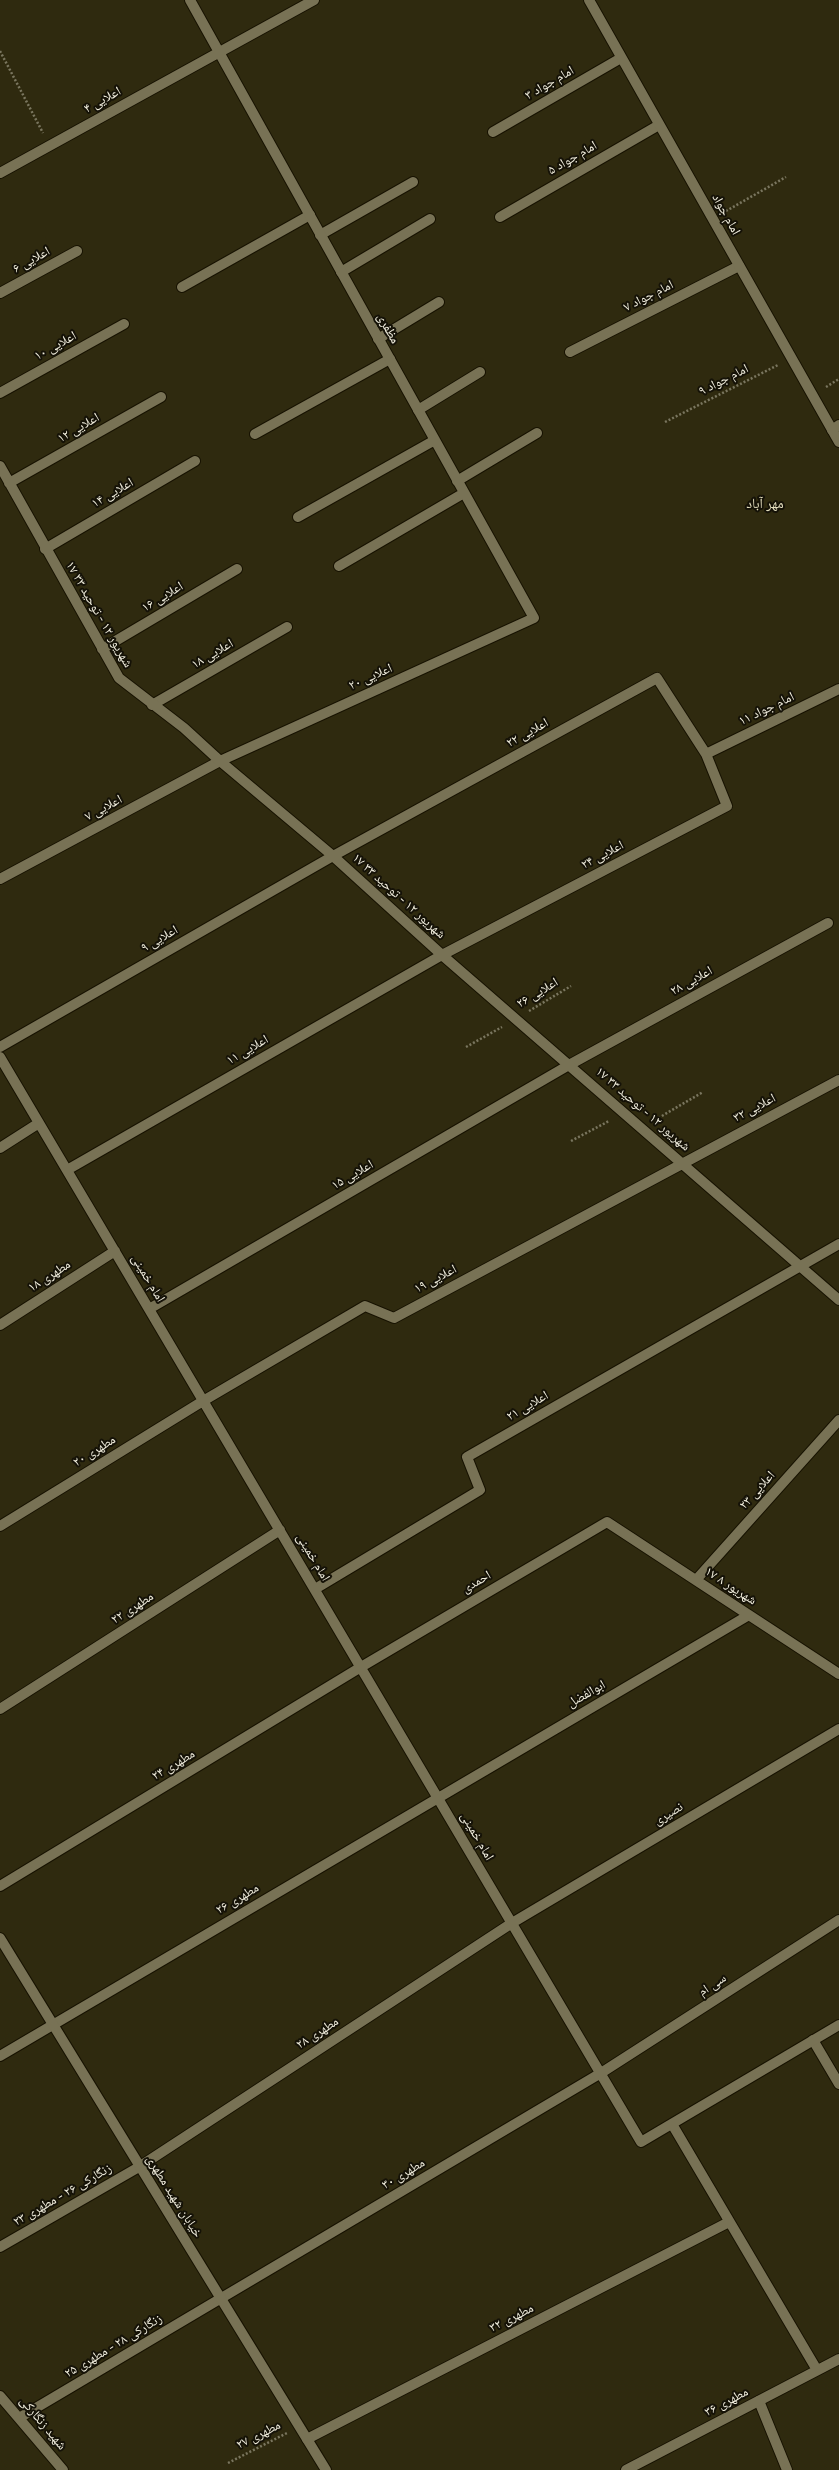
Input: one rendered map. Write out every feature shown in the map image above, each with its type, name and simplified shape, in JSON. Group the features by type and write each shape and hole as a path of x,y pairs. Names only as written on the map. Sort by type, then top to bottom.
{"street":[{"name":"مظفری","path":"190,0 534,618"},
{"name":"اعلایی ۴","path":"0,173 314,0"},
{"name":"امام جواد","path":"588,0 791,358 835,427 839,442"},
{"name":"امام جواد ۳","path":"493,132 621,58"},
{"name":"امام جواد ۵","path":"500,217 659,125"},
{"path":"320,235 412,182"},
{"path":"182,287 310,215"},
{"path":"341,272 430,219"},
{"name":"اعلایی ۶","path":"0,293 76,251"},
{"name":"امام جواد ۷","path":"570,352 739,266"},
{"path":"378,339 439,302"},
{"name":"اعلایی ۱۰","path":"0,393 124,324"},
{"path":"255,434 390,360"},
{"path":"418,410 480,372"},
{"name":"اعلایی ۱۲","path":"9,483 161,397"},
{"path":"457,481 537,433"},
{"path":"298,517 434,440"},
{"name":"اعلایی ۱۴","path":"45,549 195,461"},
{"name":"۱۷ شهریور ۱۲ - توحید ۳۳","path":"0,466 45,549 119,678 152,705 184,728 220,761 333,856 442,955 625,1112 839,1300"},
{"path":"339,566 464,493"},
{"name":"اعلایی ۱۶","path":"102,649 237,569"},
{"name":"اعلایی ۲۰","path":"220,761 534,618"},
{"name":"اعلایی ۱۸","path":"152,705 287,627"},
{"name":"اعلایی ۲۲","path":"333,856 657,678 706,754"},
{"name":"امام جواد ۱۱","path":"706,754 839,689"},
{"name":"اعلایی ۲۴","path":"442,955 727,806 706,754"},
{"name":"اعلایی ۷","path":"0,879 220,761"},
{"name":"اعلایی ۹","path":"0,1047 333,856"},
{"name":"اعلایی ۲۸","path":"569,1064 828,923"},
{"name":"اعلایی ۱۱","path":"67,1170 442,955"},
{"name":"امام خمینی","path":"0,1057 641,2142 672,2124"},
{"name":"اعلایی ۱۵","path":"149,1309 569,1064"},
{"name":"اعلایی ۳۲","path":"682,1162 839,1080"},
{"path":"0,1148 39,1123"},
{"name":"اعلایی ۱۹","path":"203,1401 365,1306 394,1318 682,1162"},
{"path":"801,1266 839,1244"},
{"name":"مطهری ۱۸","path":"0,1325 115,1251"},
{"name":"اعلایی ۲۱","path":"315,1589 480,1490 467,1457 801,1266"},
{"name":"مطهری ۲۰","path":"0,1526 203,1401"},
{"name":"اعلایی ۲۳","path":"696,1580 839,1420"},
{"name":"۱۷ شهریور ۸","path":"607,1522 839,1674"},
{"name":"احمدی","path":"361,1667 607,1522"},
{"name":"مطهری ۲۲","path":"0,1709 280,1530"},
{"name":"ابوالفضل","path":"437,1797 749,1615"},
{"name":"مطهری ۲۴","path":"0,1886 361,1667"},
{"name":"نصیری","path":"512,1924 839,1729"},
{"name":"مطهری ۲۶","path":"0,2056 437,1797"},
{"name":"سی ام","path":"600,2073 839,1920"},
{"name":"مطهری ۲۸","path":"139,2167 512,1924"},
{"name":"خیابان شهید مطهری","path":"0,1938 326,2470"},
{"path":"817,2370 672,2124 839,2025"},
{"path":"813,2040 839,2084"},
{"name":"مطهری ۳۰","path":"221,2299 600,2073"},
{"name":"زنگارکی ۲۶ - مطهری ۲۳","path":"0,2247 139,2167"},
{"name":"مطهری ۳۲","path":"307,2439 729,2222"},
{"name":"زنگارکی ۲۸ - مطهری ۲۵","path":"19,2418 221,2299"},
{"name":"مطهری ۳۶","path":"626,2470 839,2359"},
{"name":"شهید زنگارکی","path":"0,2396 63,2470"},
{"path":"759,2401 787,2470"}],"path":[{"path":"0,51 50,146"},
{"path":"712,219 786,177"},
{"name":"امام جواد ۹","path":"665,422 791,358"},
{"name":"اعلایی ۲۶","path":"466,1047 571,986"},
{"path":"642,1127 702,1092"},
{"path":"571,1141 625,1112"},
{"name":"مطهری ۲۷","path":"228,2463 299,2427"}],"district":[{"name":"مهر آباد","path":"765,505"}]}
